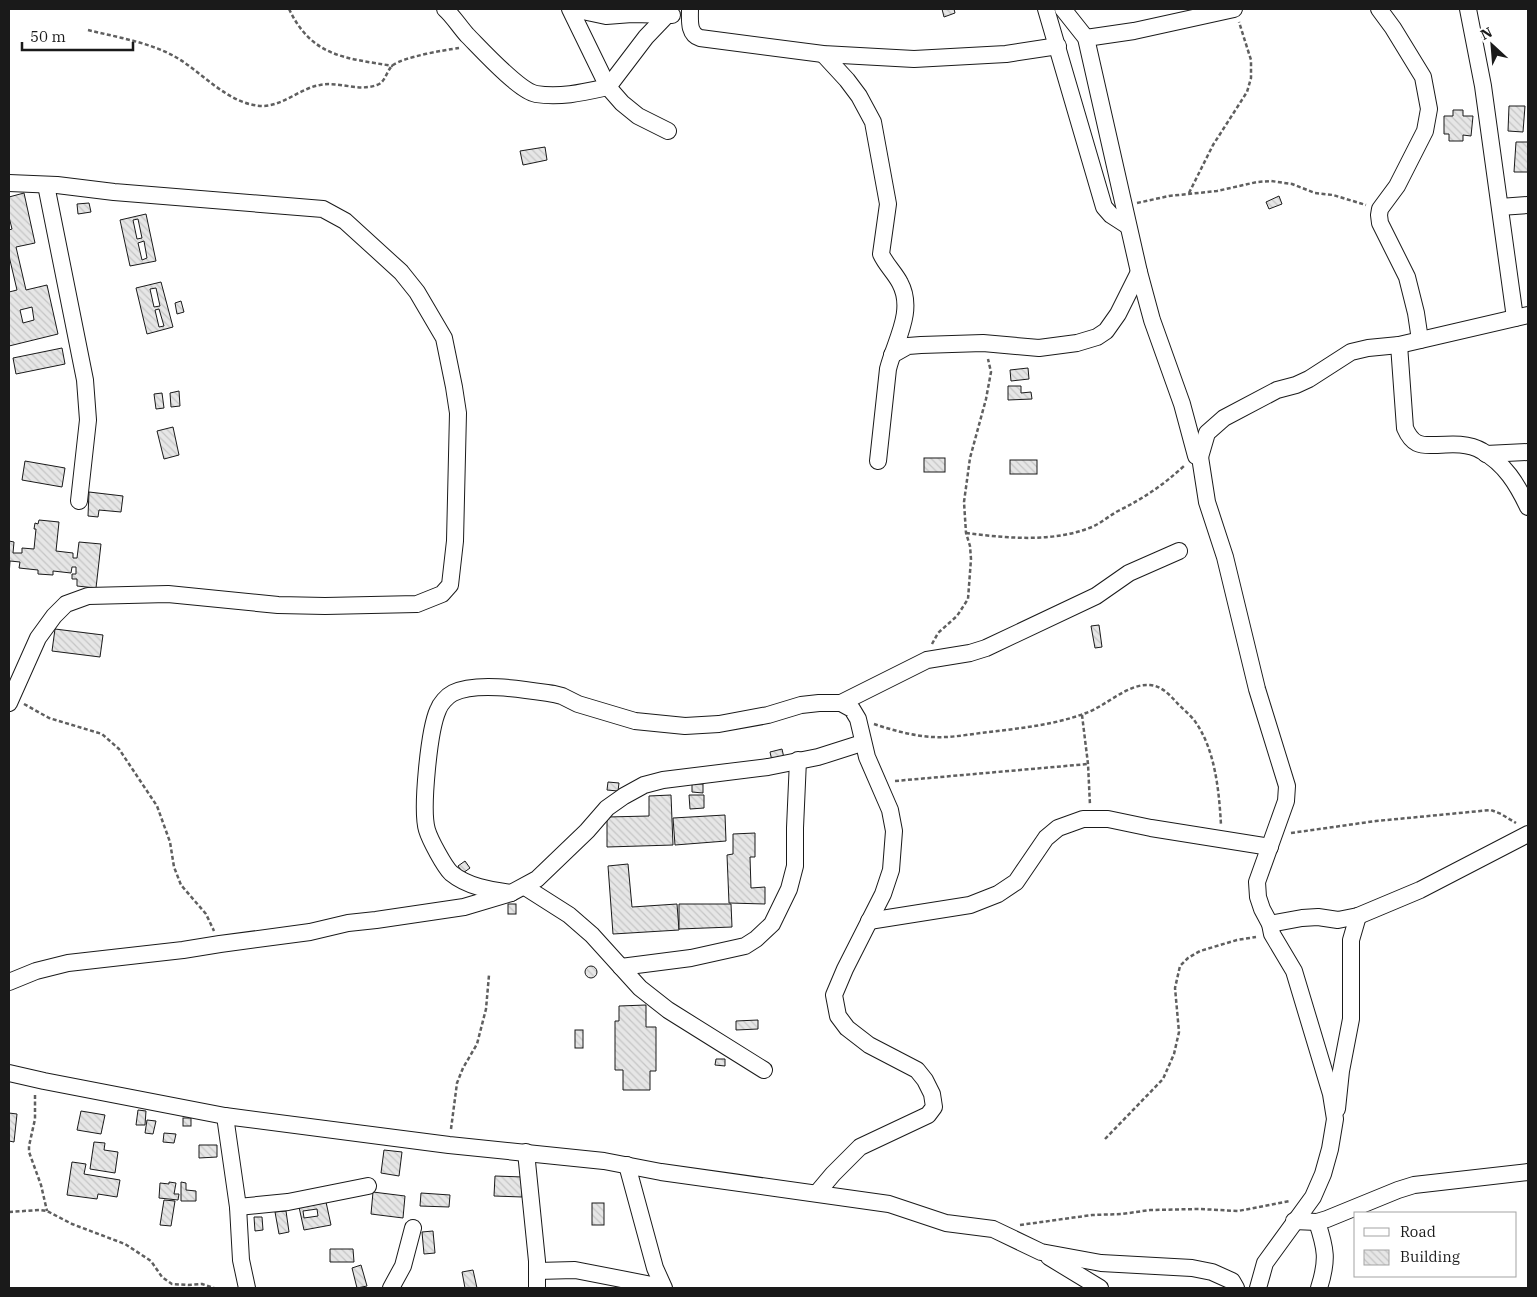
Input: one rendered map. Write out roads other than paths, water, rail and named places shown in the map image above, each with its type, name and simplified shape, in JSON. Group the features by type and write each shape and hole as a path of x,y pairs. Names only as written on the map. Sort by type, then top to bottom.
{"street":[{"path":"444,9 523,89 535,94 556,95 608,87 646,37 668,14"},
{"path":"571,9 606,16 690,13 691,32 694,36 700,38 823,54 914,59 979,56 1058,46"},
{"path":"571,9 608,87 622,104 638,116 668,131"},
{"path":"1046,9 1104,207 1111,215 1128,226"},
{"path":"1063,9 1086,38 1139,272 1152,320 1182,404 1198,457 1207,502 1225,557 1257,689 1287,786 1286,802 1257,882 1258,897 1271,929 1294,971 1331,1094 1335,1119"},
{"path":"1379,9 1393,28 1423,78 1429,109 1425,131 1396,186 1380,209 1379,215 1380,223 1407,277 1416,313 1420,340"},
{"path":"1198,457 1207,433 1224,418 1277,390 1309,379 1351,352 1368,348 1399,345 1522,316 1500,207 1483,86 1468,9"},
{"path":"1086,38 1236,13"},
{"path":"823,54 859,96 873,122 882,181 888,204 881,254 900,283 906,300 904,325 892,355 886,385 878,461"},
{"path":"9,183 323,209 345,221 376,248 401,272 417,292 444,338 458,413 455,541 450,585 442,594 417,604 325,606 278,605 168,594 88,596 66,604 54,616 38,638 11,698"},
{"path":"46,185 85,380 88,420 79,501"},
{"path":"1500,207 1528,205"},
{"path":"892,355 908,346 983,344 1039,348 1053,347 1097,337 1106,331 1118,314 1139,272"},
{"path":"1399,345 1406,428 1409,436 1416,443 1423,445 1460,444 1481,450 1498,462 1510,474 1528,507"},
{"path":"1486,454 1528,452"},
{"path":"764,1070 668,1010 640,988 592,935 569,915 518,890 476,887 451,872 427,830 425,800 431,740 438,710 451,694 492,686 554,694 578,704 635,721 685,726 729,722 768,715 801,705 841,702 927,660 970,654 986,648 1096,596 1130,573 1179,550"},
{"path":"817,1193 860,1147 928,1114 934,1107 932,1094 917,1070 869,1046 847,1028 838,1016 834,995 883,894 891,870 894,832 890,810 862,743 858,719 852,709 841,702"},
{"path":"9,982 36,970 68,963 183,950 310,932 348,922 376,920 464,907 518,890 537,879 587,831 607,808 644,785 663,780 768,767 818,757 862,743"},
{"path":"621,967 691,958 745,946 756,939 772,924 789,889 795,866 798,760"},
{"path":"869,921 970,905 998,894 1016,882 1046,838 1058,828 1084,820 1108,819 1222,839 1272,841"},
{"path":"1271,929 1302,918 1318,917 1338,920 1358,916 1420,890 1526,831"},
{"path":"1041,1252 1101,1263 1192,1268 1212,1272 1234,1284 1251,1275 1265,1263 1313,1196 1323,1174 1330,1149 1340,1089 1341,1071 1351,1019 1351,940 1358,916"},
{"path":"9,1073 226,1116 448,1144 604,1161 661,1172 889,1204 946,1223 994,1229 1041,1252 1100,1288"},
{"path":"226,1116 238,1207 241,1260 247,1288"},
{"path":"526,1152 537,1288"},
{"path":"537,1271 575,1270 661,1287 627,1165"},
{"path":"1294,1221 1317,1222 1414,1185 1528,1172"},
{"path":"238,1207 288,1202 368,1186"},
{"path":"1317,1222 1326,1253 1325,1272 1319,1288"},
{"path":"391,1288 403,1266 413,1228"},
{"path":"1258,1288 1265,1263"}]}
